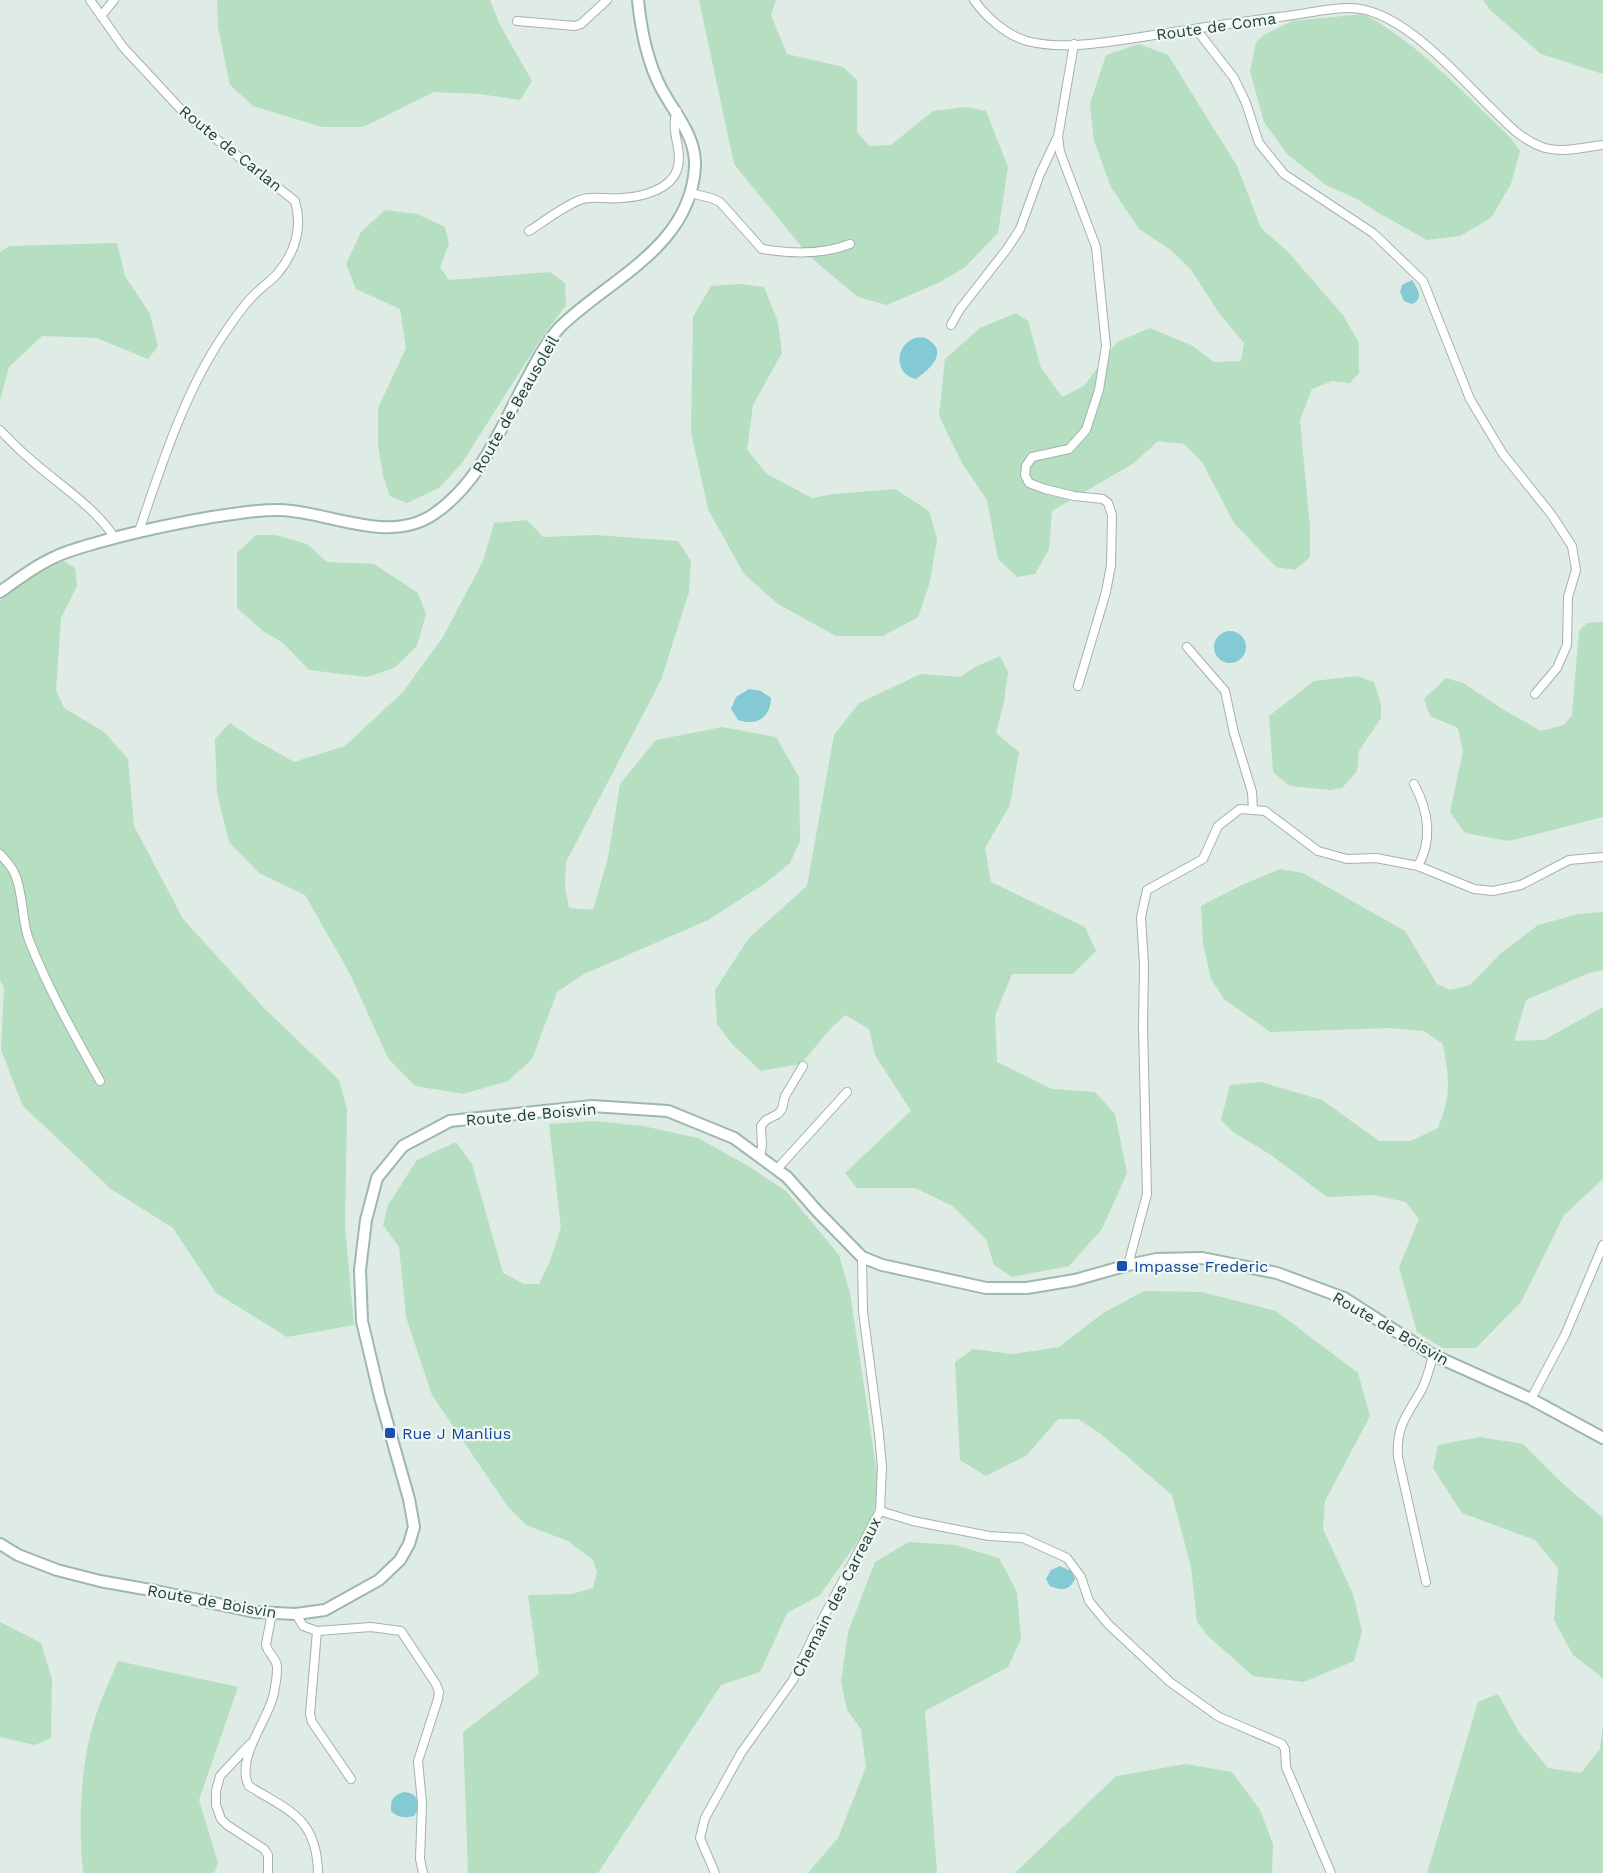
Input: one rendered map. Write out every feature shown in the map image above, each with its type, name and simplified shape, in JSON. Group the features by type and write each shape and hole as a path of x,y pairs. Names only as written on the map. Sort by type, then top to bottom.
{"main road":[{"name":"Route de Beausoleil","path":"0,592 30,570 56,556 139,531 258,510 304,511 376,526 414,524 434,514 464,488 485,458 540,354 560,328 639,266 683,212 690,193 695,168 694,151 650,62 641,27 639,0"},
{"name":"Route de Boisvin","path":"0,1544 18,1556 78,1576 245,1610 272,1613 296,1614 325,1610 378,1580 400,1560 409,1544 414,1527 410,1499 380,1397 362,1321 360,1270 366,1220 378,1178 404,1146 450,1121 592,1106 669,1111 734,1138 787,1177 862,1257 882,1265 986,1288 1028,1288 1074,1280 1128,1264 1156,1259 1202,1258 1277,1273 1344,1298 1433,1354 1531,1399 1603,1438"}],"street":[{"name":"Route de Carlan","path":"90,0 123,47 188,116 295,201 299,215 299,229 292,251 278,273 250,298 223,336 192,392 163,462 139,531"},
{"path":"101,16 114,0"},
{"path":"517,21 575,26 581,24 607,0"},
{"name":"Route de Coma","path":"974,0 982,11 1002,28 1026,40 1057,45 1103,42 1347,8 1362,8 1393,20 1442,58 1521,138 1547,148 1578,149 1603,145"},
{"path":"1196,29 1234,78 1259,143 1284,174 1373,232 1423,281 1470,399 1503,454 1551,514 1572,546 1576,570 1568,597 1567,645 1557,669 1536,694"},
{"path":"951,325 960,309 1020,229 1040,174 1058,137 1074,44"},
{"path":"529,231 579,200 634,196 665,186 676,171 679,160 673,126 676,111"},
{"path":"1058,137 1060,152 1096,247 1106,346 1099,390 1086,430 1069,449 1032,457 1026,466 1025,475 1029,483 1045,489 1074,496 1102,499 1108,503 1112,515 1111,565 1106,592 1078,686"},
{"path":"690,193 720,202 762,249 802,253 837,249 850,244"},
{"path":"0,430 31,460 104,521 115,538"},
{"path":"1188,647 1225,691 1234,733 1252,792 1253,810"},
{"path":"1414,784 1423,800 1427,824 1424,855 1418,866"},
{"path":"1128,1264 1148,1194 1141,917 1148,890 1203,859 1218,826 1240,809 1265,811 1318,851 1347,859 1376,858 1418,866 1474,889 1493,891 1521,885 1569,860 1603,857"},
{"path":"0,854 14,872 18,883 25,926 32,948 64,1016 100,1081"},
{"path":"760,1157 761,1126 782,1109 785,1096 802,1066"},
{"path":"777,1169 847,1092"},
{"path":"1531,1399 1565,1335 1603,1245"},
{"name":"Chemain des Carreaux","path":"715,1873 700,1838 705,1818 741,1753 793,1680 813,1637 880,1511 882,1467 863,1311 862,1257"},
{"path":"1426,1582 1398,1446 1405,1414 1422,1389 1433,1354"},
{"path":"880,1511 913,1521 988,1536 1023,1538 1067,1558 1081,1577 1089,1602 1108,1624 1170,1682 1219,1717 1282,1744 1285,1749 1286,1767 1331,1873"},
{"path":"272,1613 266,1648 276,1661 273,1698 245,1767 246,1779 249,1786 288,1808 299,1818 314,1841 318,1853 318,1873"},
{"path":"296,1614 303,1626 317,1631 371,1627 401,1631 436,1684 439,1692 438,1699 418,1761 422,1803 420,1859 423,1873"},
{"path":"317,1631 310,1714 312,1722 351,1779"},
{"path":"255,1739 220,1776 216,1791 216,1805 221,1819 227,1825 264,1849 268,1855 268,1873"}],"green space":[{"path":"217,0 490,0 500,25 532,81 520,100 480,94 434,92 363,127 322,127 253,106 230,85 218,27"},
{"path":"699,0 776,0 771,15 787,54 843,67 857,80 857,132 869,146 891,145 933,111 966,107 986,111 1008,167 998,233 964,268 938,283 887,305 858,297 809,256 734,164"},
{"path":"1483,0 1603,0 1603,74 1541,54 1490,10"},
{"path":"1363,14 1422,54 1510,137 1520,151 1511,184 1491,218 1460,236 1427,240 1357,199 1326,185 1287,154 1264,122 1250,71 1256,42 1264,35 1292,21"},
{"path":"1139,44 1168,55 1237,166 1261,228 1288,252 1343,315 1359,343 1359,373 1350,383 1332,381 1312,389 1300,420 1310,528 1310,557 1295,570 1276,567 1234,523 1202,462 1184,444 1158,441 1134,463 1052,511 1049,549 1035,574 1017,577 998,559 987,500 962,463 939,416 945,359 980,328 1016,313 1028,321 1041,368 1062,397 1084,386 1117,342 1150,328 1191,345 1214,362 1241,361 1244,343 1219,313 1192,271 1171,250 1139,229 1111,187 1094,141 1090,104 1106,55"},
{"path":"385,210 417,214 445,227 449,244 440,267 449,280 550,272 565,283 566,305 540,340 462,463 439,488 407,503 390,496 383,476 378,445 378,408 406,348 400,309 356,289 346,264 361,232"},
{"path":"117,243 125,276 150,314 158,346 148,359 97,338 42,336 9,367 0,400 0,252 10,246"},
{"path":"740,284 764,287 778,322 782,353 753,405 747,450 767,474 812,498 895,489 929,511 937,539 930,582 918,617 883,636 836,636 778,604 744,574 708,509 691,432 693,317 711,286"},
{"path":"527,520 543,537 595,535 678,541 691,561 689,592 661,680 566,862 565,887 569,908 593,910 608,858 620,784 656,740 722,727 776,737 799,777 800,841 790,863 767,882 708,920 584,974 557,992 532,1059 508,1081 463,1094 415,1086 388,1058 350,974 305,895 259,873 229,842 217,793 215,739 230,723 294,762 345,746 403,692 443,637 483,561 494,523"},
{"path":"256,535 276,535 307,544 327,562 374,564 418,593 426,614 417,646 394,668 367,677 309,670 282,642 263,631 237,608 237,553"},
{"path":"63,561 75,568 77,586 61,618 56,690 64,708 104,732 128,759 134,826 183,919 264,1008 339,1080 347,1109 345,1227 354,1325 287,1337 216,1293 173,1228 111,1189 23,1106 1,1050 4,987 0,980 0,601 21,584"},
{"path":"1603,622 1603,817 1509,841 1465,833 1450,812 1463,751 1458,728 1430,716 1424,699 1446,678 1463,683 1541,731 1564,725 1572,715 1579,631 1587,623"},
{"path":"1000,656 1008,672 1004,702 996,733 1019,752 1010,805 985,848 991,882 1085,927 1096,951 1073,974 1012,974 995,1016 997,1062 1052,1089 1095,1092 1115,1114 1127,1173 1102,1229 1069,1266 1012,1277 994,1265 986,1239 953,1206 915,1188 857,1188 845,1173 911,1111 875,1055 869,1029 845,1015 801,1064 761,1071 732,1044 717,1024 715,990 749,938 807,886 834,735 859,703 921,674 960,677 975,667"},
{"path":"1357,676 1374,682 1381,705 1381,718 1359,751 1357,771 1342,788 1330,790 1290,786 1273,772 1269,716 1314,681"},
{"path":"1280,869 1303,873 1405,931 1437,984 1450,990 1470,985 1500,954 1538,925 1578,914 1603,912 1603,970 1589,973 1526,1000 1514,1041 1544,1040 1603,1007 1603,1179 1564,1215 1521,1302 1476,1348 1442,1348 1417,1332 1399,1267 1419,1219 1406,1202 1373,1195 1327,1197 1271,1155 1233,1132 1221,1120 1230,1085 1261,1082 1322,1100 1379,1141 1411,1141 1438,1128 1446,1105 1448,1077 1443,1044 1424,1031 1391,1028 1270,1032 1224,999 1211,979 1203,943 1201,906"},
{"path":"594,1121 643,1126 698,1138 748,1166 786,1191 839,1255 850,1293 879,1487 872,1521 820,1595 787,1613 760,1672 721,1685 598,1873 468,1873 463,1732 539,1674 528,1595 572,1594 593,1588 597,1572 593,1560 568,1541 526,1525 508,1507 432,1395 406,1317 399,1247 383,1225 388,1205 417,1160 456,1142 472,1164 503,1273 524,1284 539,1284 550,1261 561,1228 549,1124"},
{"path":"1144,1291 1202,1292 1276,1311 1358,1373 1370,1416 1325,1501 1323,1529 1353,1594 1362,1631 1354,1661 1304,1682 1253,1676 1208,1636 1197,1622 1191,1567 1172,1495 1101,1434 1078,1419 1058,1419 1027,1455 986,1476 960,1460 955,1362 973,1349 1012,1354 1059,1347 1103,1313"},
{"path":"1480,1437 1523,1444 1561,1482 1603,1518 1603,1678 1573,1655 1554,1620 1558,1568 1535,1540 1462,1513 1433,1468 1438,1445"},
{"path":"909,1542 955,1545 999,1558 1017,1592 1021,1639 1008,1667 925,1711 937,1873 808,1873 838,1838 866,1767 861,1729 847,1710 841,1682 848,1632 875,1562"},
{"path":"0,1622 41,1643 52,1679 51,1738 35,1745 0,1737"},
{"path":"118,1661 238,1687 199,1800 218,1863 214,1873 83,1873 81,1813 87,1751 97,1712"},
{"path":"1498,1694 1520,1734 1548,1768 1581,1773 1600,1749 1603,1726 1603,1873 1427,1873 1478,1702"},
{"path":"1186,1764 1232,1772 1260,1810 1273,1844 1272,1873 1015,1873 1116,1776"}],"water":[{"path":"1412,280 1419,296 1412,304 1404,301 1400,292 1402,285"},
{"path":"923,337 936,347 937,353 933,364 916,379 904,372 901,367 900,354 907,343 914,338"},
{"path":"1230,631 1242,635 1246,647 1242,659 1230,663 1218,659 1214,647 1218,635"},
{"path":"749,689 761,691 771,698 765,716 756,721 745,722 738,720 731,709 736,697"},
{"path":"1060,1566 1071,1571 1075,1579 1065,1589 1050,1586 1046,1579 1051,1570"},
{"path":"403,1792 413,1794 417,1800 420,1807 414,1816 402,1817 391,1811 393,1799"}],"place":[{"name":"Impasse Frederic","path":"1122,1266"},
{"name":"Rue J Manlius","path":"390,1433"}]}
